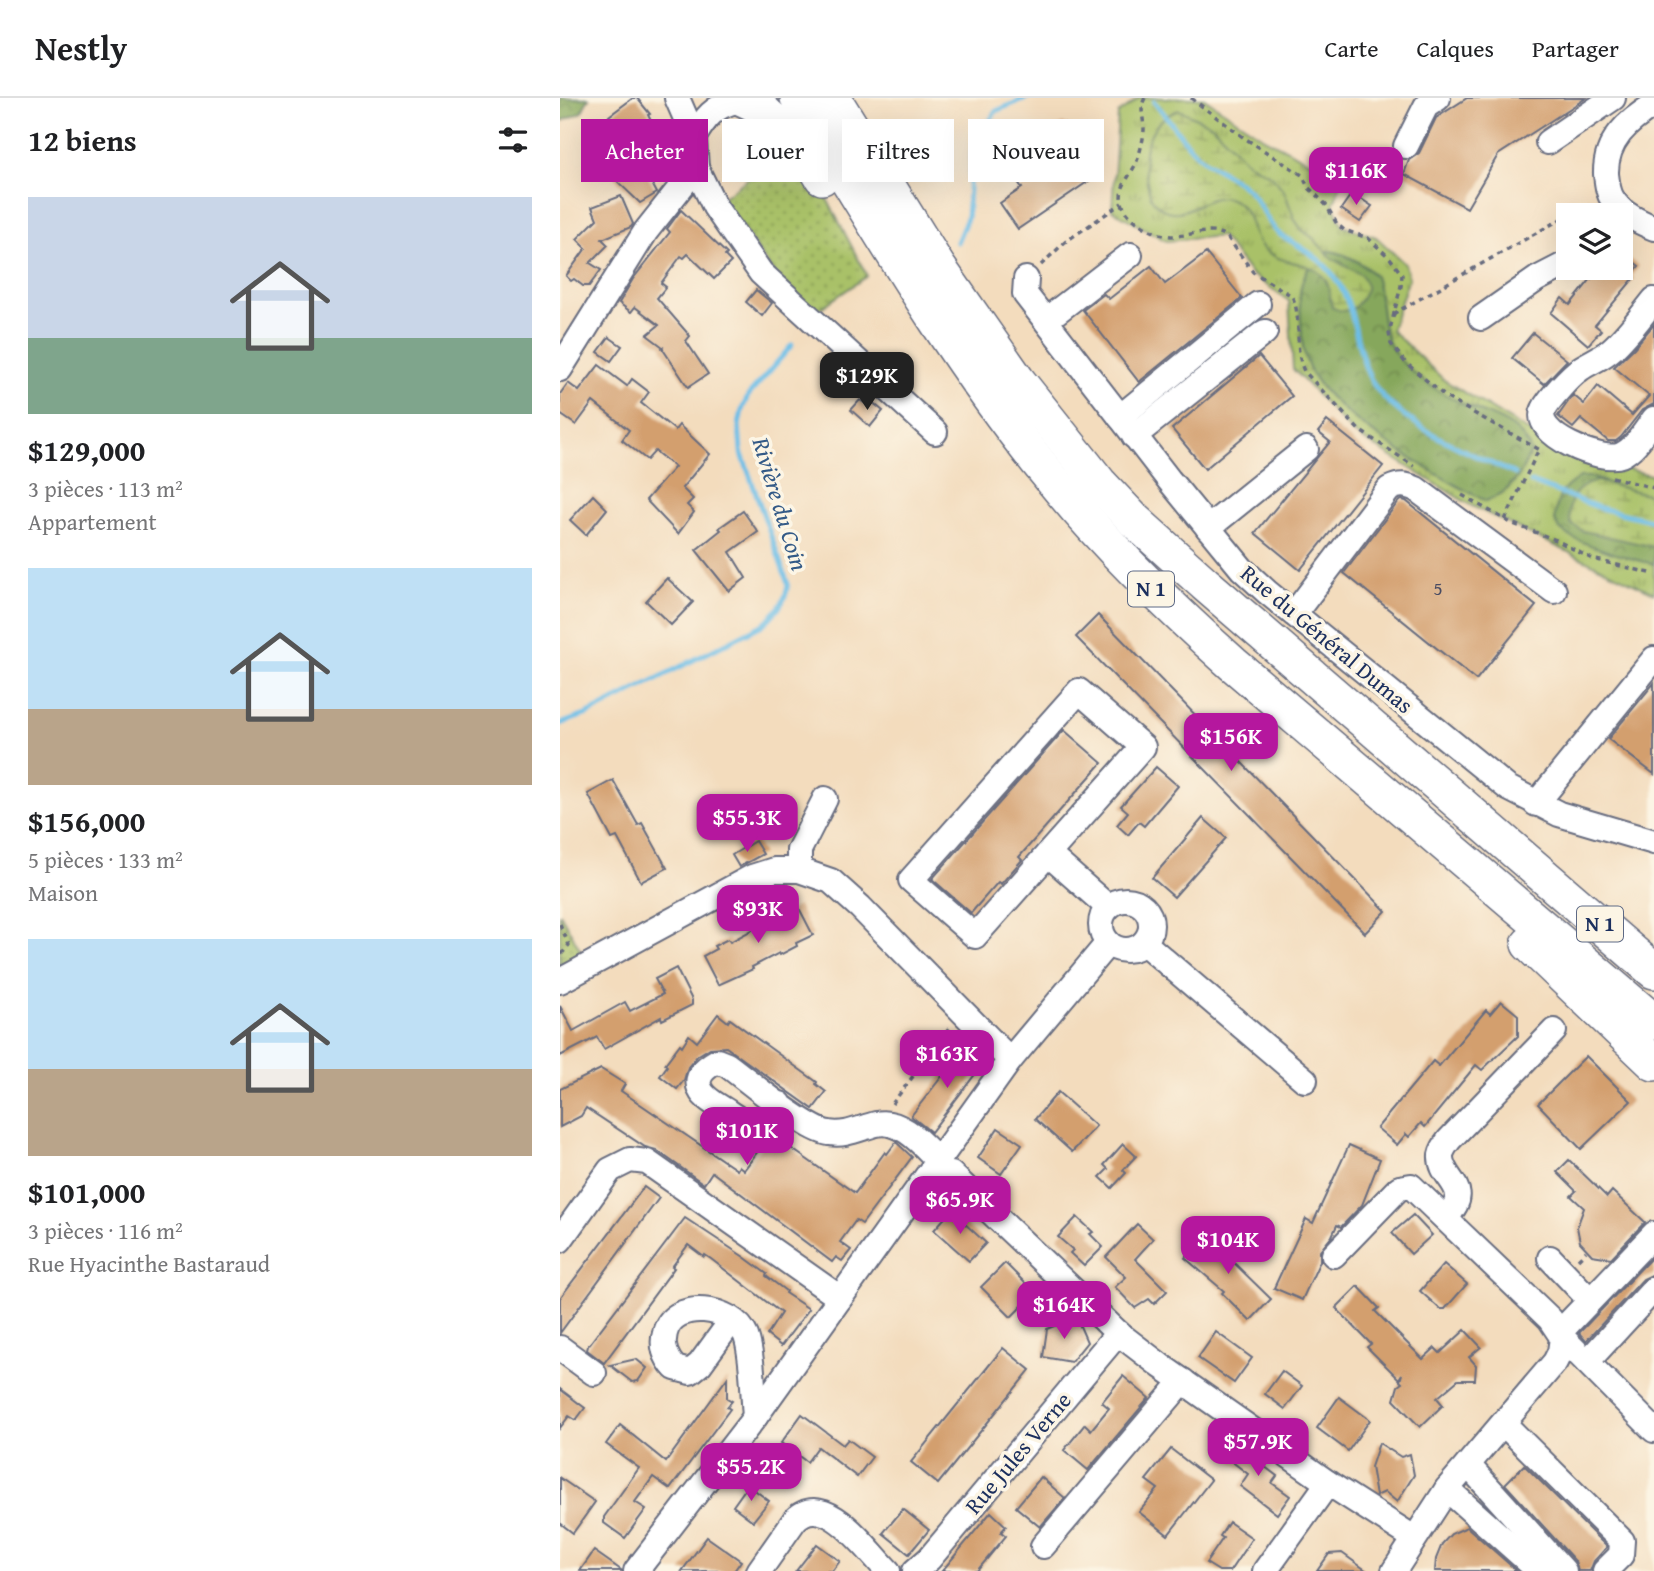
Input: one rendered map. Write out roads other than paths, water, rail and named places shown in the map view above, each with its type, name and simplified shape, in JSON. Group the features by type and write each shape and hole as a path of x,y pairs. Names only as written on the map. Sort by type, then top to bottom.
{"highway":[{"name":"N 1","path":"799,98 940,327 988,397 1052,480 1165,603 1308,730 1654,1022"},
{"name":"N 1","path":"833,98 962,301 1017,380 1099,483 1134,520 1205,584 1654,971"},
{"path":"742,104 795,140 810,156 875,263 940,327"},
{"path":"1405,811 1486,903 1654,1063"},
{"path":"1546,877 1654,943"}],"street":[{"path":"677,98 686,119"},
{"path":"1406,146 1426,106 1438,98"},
{"path":"1548,142 1613,98"},
{"path":"705,119 708,115 742,104"},
{"path":"1614,203 1607,185 1608,154 1621,130 1646,104"},
{"path":"560,369 646,230 684,182"},
{"path":"702,182 715,207 761,273 935,432"},
{"path":"1633,219 1654,228"},
{"path":"1046,320 1130,255"},
{"path":"1481,318 1536,279 1556,269"},
{"name":"Rue du Général Dumas","path":"1026,279 1025,294 1127,427 1242,569 1508,788 1559,814 1654,842"},
{"path":"1654,300 1611,350 1579,369 1543,410 1541,418 1555,435 1577,448 1607,457 1619,456 1629,450 1654,419"},
{"path":"1127,427 1258,304"},
{"path":"1127,427 1265,332"},
{"path":"1208,528 1306,449"},
{"path":"1294,614 1389,489 1397,485 1416,489 1554,591"},
{"path":"1536,804 1654,659"},
{"path":"1079,691 1143,747 1048,854 975,936 911,880 1079,691"},
{"path":"799,870 800,850 825,799"},
{"path":"1048,854 1108,907"},
{"path":"560,981 752,877 774,870 799,870 831,881 846,894 1010,1060"},
{"path":"1122,900 1138,902 1144,906 1152,921 1149,936 1144,943 1130,950 1115,948 1108,943 1101,929 1103,914 1108,907 1122,900"},
{"path":"636,1571 755,1417 840,1298 945,1167 1010,1060 1108,943"},
{"path":"1144,943 1305,1080"},
{"path":"1446,1217 1455,1207 1458,1193 1442,1163 1441,1155 1448,1140 1554,1031"},
{"path":"780,1104 808,1125 829,1133 852,1132 879,1123 894,1124 907,1132 1118,1333 1328,1483 1413,1538"},
{"path":"560,1240 610,1170 630,1160 647,1162 840,1298"},
{"path":"1334,1255 1403,1186 1411,1186 1550,1319 1587,1362 1654,1430"},
{"path":"1399,1569 1413,1538 1447,1489 1555,1362 1560,1352 1561,1334 1654,1234"},
{"path":"1550,1258 1590,1300"},
{"path":"1587,1362 1654,1289"},
{"path":"732,1320 742,1328 747,1337 755,1417"},
{"name":"Rue Jules Verne","path":"915,1571 929,1559 1118,1333"},
{"path":"560,1348 594,1373"},
{"path":"1043,1546 1184,1381"},
{"path":"1504,1424 1622,1541 1621,1555 1605,1571"},
{"path":"1468,1465 1564,1571"},
{"path":"1265,1571 1328,1483"},
{"path":"1447,1489 1539,1571"},
{"path":"758,1571 794,1521 814,1509 821,1510 838,1521 888,1571"}],"waterway":[{"name":"Rivière du Coin","path":"957,242 967,218 972,149 996,111 1027,98"},
{"path":"1154,102 1198,155 1250,192 1277,232 1314,256 1332,273 1348,302 1365,366 1380,394 1434,435 1515,474"},
{"name":"Rivière du Coin","path":"560,724 588,714 762,625 783,602 788,584 741,451 739,425 748,396 792,345"},
{"path":"1531,482 1600,508 1654,521"}]}
